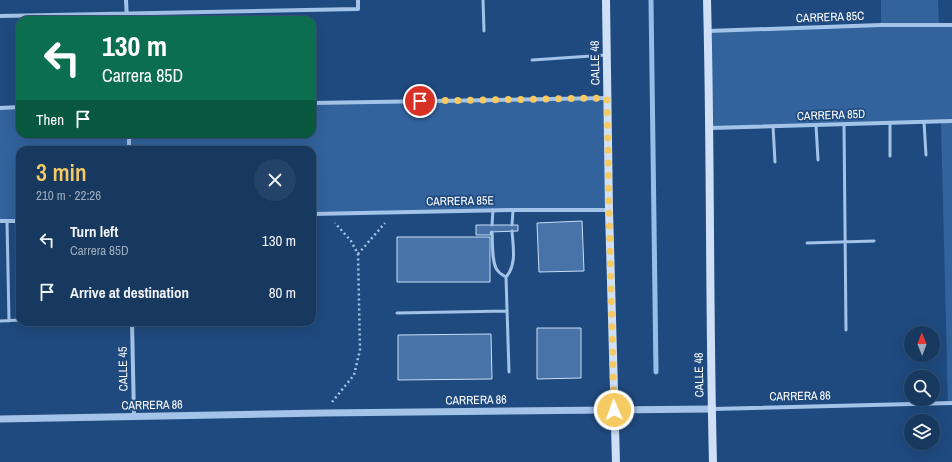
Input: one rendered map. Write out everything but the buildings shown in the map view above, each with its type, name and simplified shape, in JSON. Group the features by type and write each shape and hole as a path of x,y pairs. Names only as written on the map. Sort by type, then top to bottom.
{"main road":[{"name":"CALLE 48","path":"606,0 609,210 616,462"},
{"name":"CALLE 48","path":"707,0 710,128 711,409 713,462"}],"street":[{"path":"126,0 127,14"},
{"path":"0,16 358,9 358,0"},
{"name":"CARRERA 85C","path":"708,31 881,25 952,25"},
{"path":"316,102 607,98"},
{"path":"0,108 16,107"},
{"name":"CARRERA 85D","path":"710,128 952,121"},
{"name":"CARRERA 85E","path":"316,214 493,210 609,210"},
{"path":"0,221 16,221"},
{"name":"CALLE 45","path":"132,326 134,416"},
{"name":"CARRERA 86","path":"0,419 323,413 711,409 952,403"}],"lane":[{"path":"483,0 484,31"},
{"path":"532,60 607,55"},
{"path":"924,122 926,155"},
{"path":"890,123 890,156"},
{"path":"844,124 846,330"},
{"path":"816,125 818,160"},
{"path":"773,126 775,162"},
{"path":"492,225 493,210"},
{"path":"512,210 512,225"},
{"path":"7,221 9,320"},
{"path":"509,372 506,277 514,263 512,231"},
{"path":"492,232 493,262 497,271 506,277"},
{"path":"806,243 874,241"},
{"path":"397,314 507,311"},
{"path":"0,321 16,320"}],"path":[{"path":"358,254 395,212"},
{"path":"323,413 354,375 360,350 358,254 351,241 327,214"}],"shaded area":[{"path":"881,0 938,0 939,25 952,25 952,403 948,403 941,122 710,128 708,31 881,25"},
{"path":"607,98 609,210 316,214 316,146 16,146 16,221 0,221 0,108 16,107 16,138 316,138 316,103"}],"waterway":[{"path":"651,0 656,372"}],"route":[{"path":"420,101 607,98 614,410"}]}
